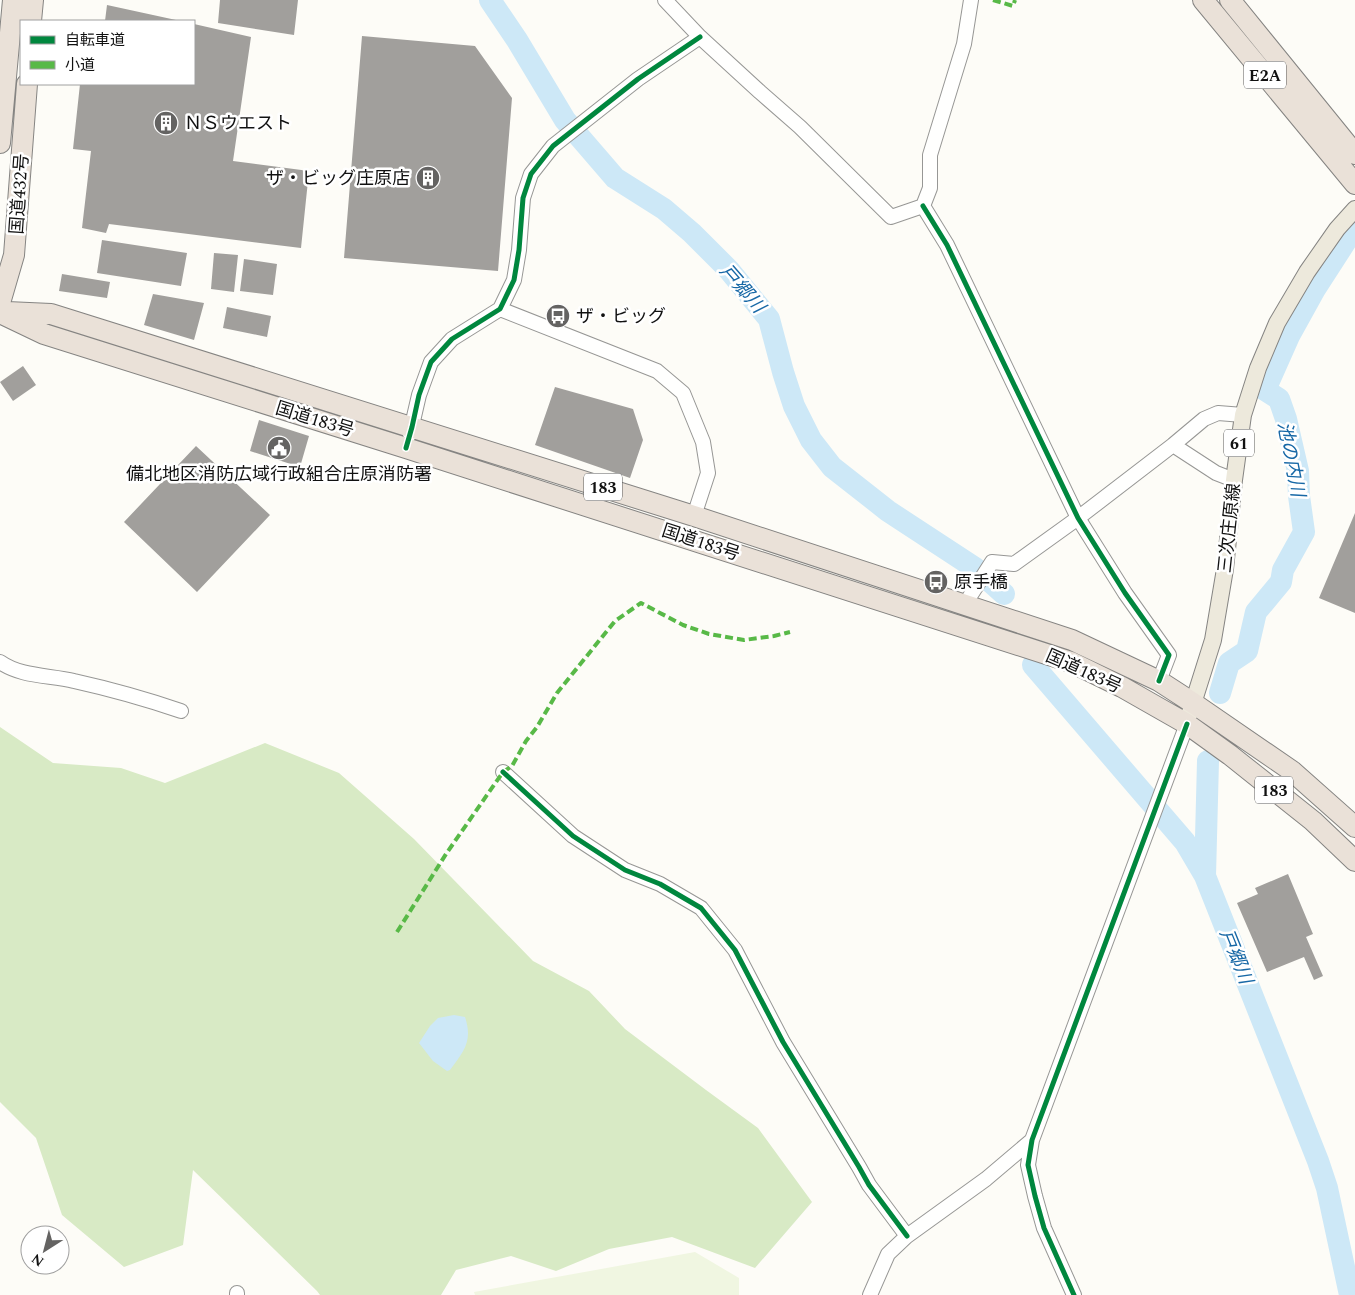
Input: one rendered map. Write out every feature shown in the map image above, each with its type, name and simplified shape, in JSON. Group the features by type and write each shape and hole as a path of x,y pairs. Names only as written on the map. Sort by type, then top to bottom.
{"highway":[{"name":"国道432号","path":"0,142 13,0"},
{"path":"31,20 33,0"},
{"name":"E2A","path":"1203,0 1334,144 1355,154"},
{"name":"E2A","path":"1230,0 1334,144 1355,184"},
{"name":"国道432号","path":"0,303 14,255 27,85"},
{"name":"国道183号","path":"0,312 51,314 694,516 1072,640 1158,681 1193,703 1292,771 1355,827"},
{"name":"国道183号","path":"0,312 44,334 406,448 1071,662 1122,687 1187,724 1313,820 1355,861"}],"main road":[{"name":"三次庄原線","path":"1187,724 1213,640 1225,569 1243,415 1258,368 1278,323 1307,272 1337,229 1355,209"}],"street":[{"path":"665,0 700,37 800,127 892,217 923,206 930,188 930,154 964,44 971,0"},
{"path":"406,448 419,395 431,362 452,339 500,309 514,280 519,250 523,198 531,174 553,146 638,78 700,37"},
{"path":"923,206 947,245 1078,518 1125,593 1169,655 1158,681"},
{"path":"500,309 657,372 683,392 703,442 708,473 694,516"},
{"path":"965,604 992,562 1014,564 1173,446 1204,419 1218,413 1243,415"},
{"path":"1173,446 1216,473 1234,480"},
{"path":"0,662 26,673 72,680 145,699 181,711"},
{"path":"1074,1295 1044,1228 1035,1196 1028,1165 1032,1140 1187,724"},
{"path":"503,772 573,836 625,870 660,884 702,908 735,950 782,1042 870,1185 907,1236"},
{"path":"870,1295 888,1254 907,1236 986,1179 1032,1140"}],"green space":[{"path":"0,727 53,763 121,768 165,783 265,743 339,773 414,839 533,961 589,991 625,1029 758,1128 812,1202 755,1268 672,1237 609,1249 556,1271 511,1256 456,1270 441,1295 320,1295 193,1170 183,1245 124,1267 62,1215 36,1138 0,1102"},
{"path":"695,1252 739,1278 739,1295 475,1295 474,1292"}],"water":[{"path":"454,1015 465,1017 468,1033 463,1051 450,1070 447,1071 433,1061 419,1043 430,1026 438,1018"}],"building":[{"path":"220,0 298,0 294,35 218,23"},
{"path":"107,5 176,20 105,20"},
{"name":"ＮＳウエスト","path":"195,24 251,37 233,161 309,171 301,248 109,224 106,233 82,228 91,151 73,149 80,85 195,85"},
{"name":"ザ・ビッグ庄原店","path":"362,36 475,46 512,98 498,271 344,258"},
{"path":"102,240 187,253 181,286 97,273"},
{"path":"214,253 238,255 234,292 211,289"},
{"path":"244,259 277,264 273,295 240,291"},
{"path":"62,274 110,282 107,298 59,291"},
{"path":"153,294 204,303 194,340 144,325"},
{"path":"227,307 271,316 267,337 223,328"},
{"path":"23,366 36,385 13,401 0,382"},
{"path":"555,387 633,409 643,440 630,478 535,445"},
{"path":"259,420 309,436 300,467 250,451"},
{"path":"196,446 270,515 197,592 124,522"},
{"path":"1355,513 1355,613 1319,598"},
{"path":"1288,874 1313,934 1306,937 1323,976 1314,980 1304,957 1267,972 1237,903 1258,894 1255,888"}],"waterway":[{"name":"戸郷川","path":"490,0 517,40 565,120 615,178 664,209 692,233 729,270 769,319 794,406 811,440 832,467 888,511 975,568 1004,594"},
{"name":"池の内川","path":"1220,693 1229,663 1247,651 1256,612 1281,582 1283,570 1304,532 1298,471 1286,419 1279,399 1265,390 1289,336 1315,289 1346,241 1355,231"},
{"name":"戸郷川","path":"1033,665 1185,842 1205,876 1318,1161 1327,1188 1350,1295"},
{"name":"池の内川","path":"1205,876 1208,761"}],"marked path":[{"path":"993,0 1013,6 1015,0"},
{"path":"397,932 446,854 503,772 512,766 557,693 615,621 641,603 683,625 709,634 744,640 790,632"}],"cycle path":[{"path":"406,448 419,395 431,362 452,339 500,309 514,280 519,250 523,198 531,174 553,146 638,79 700,37"},
{"path":"923,206 947,245 1078,518 1125,593 1169,655 1159,681"},
{"path":"1074,1295 1044,1228 1035,1196 1028,1165 1032,1140 1187,724"},
{"path":"503,772 573,836 625,870 660,884 701,908 735,950 783,1042 869,1185 907,1236"}],"place":[{"name":"ＮＳウエスト","path":"166,123"},
{"name":"ザ・ビッグ庄原店","path":"428,178"},
{"name":"ザ・ビッグ","path":"558,316"},
{"name":"備北地区消防広域行政組合庄原消防署","path":"279,448"},
{"name":"原手橋","path":"936,582"}]}
